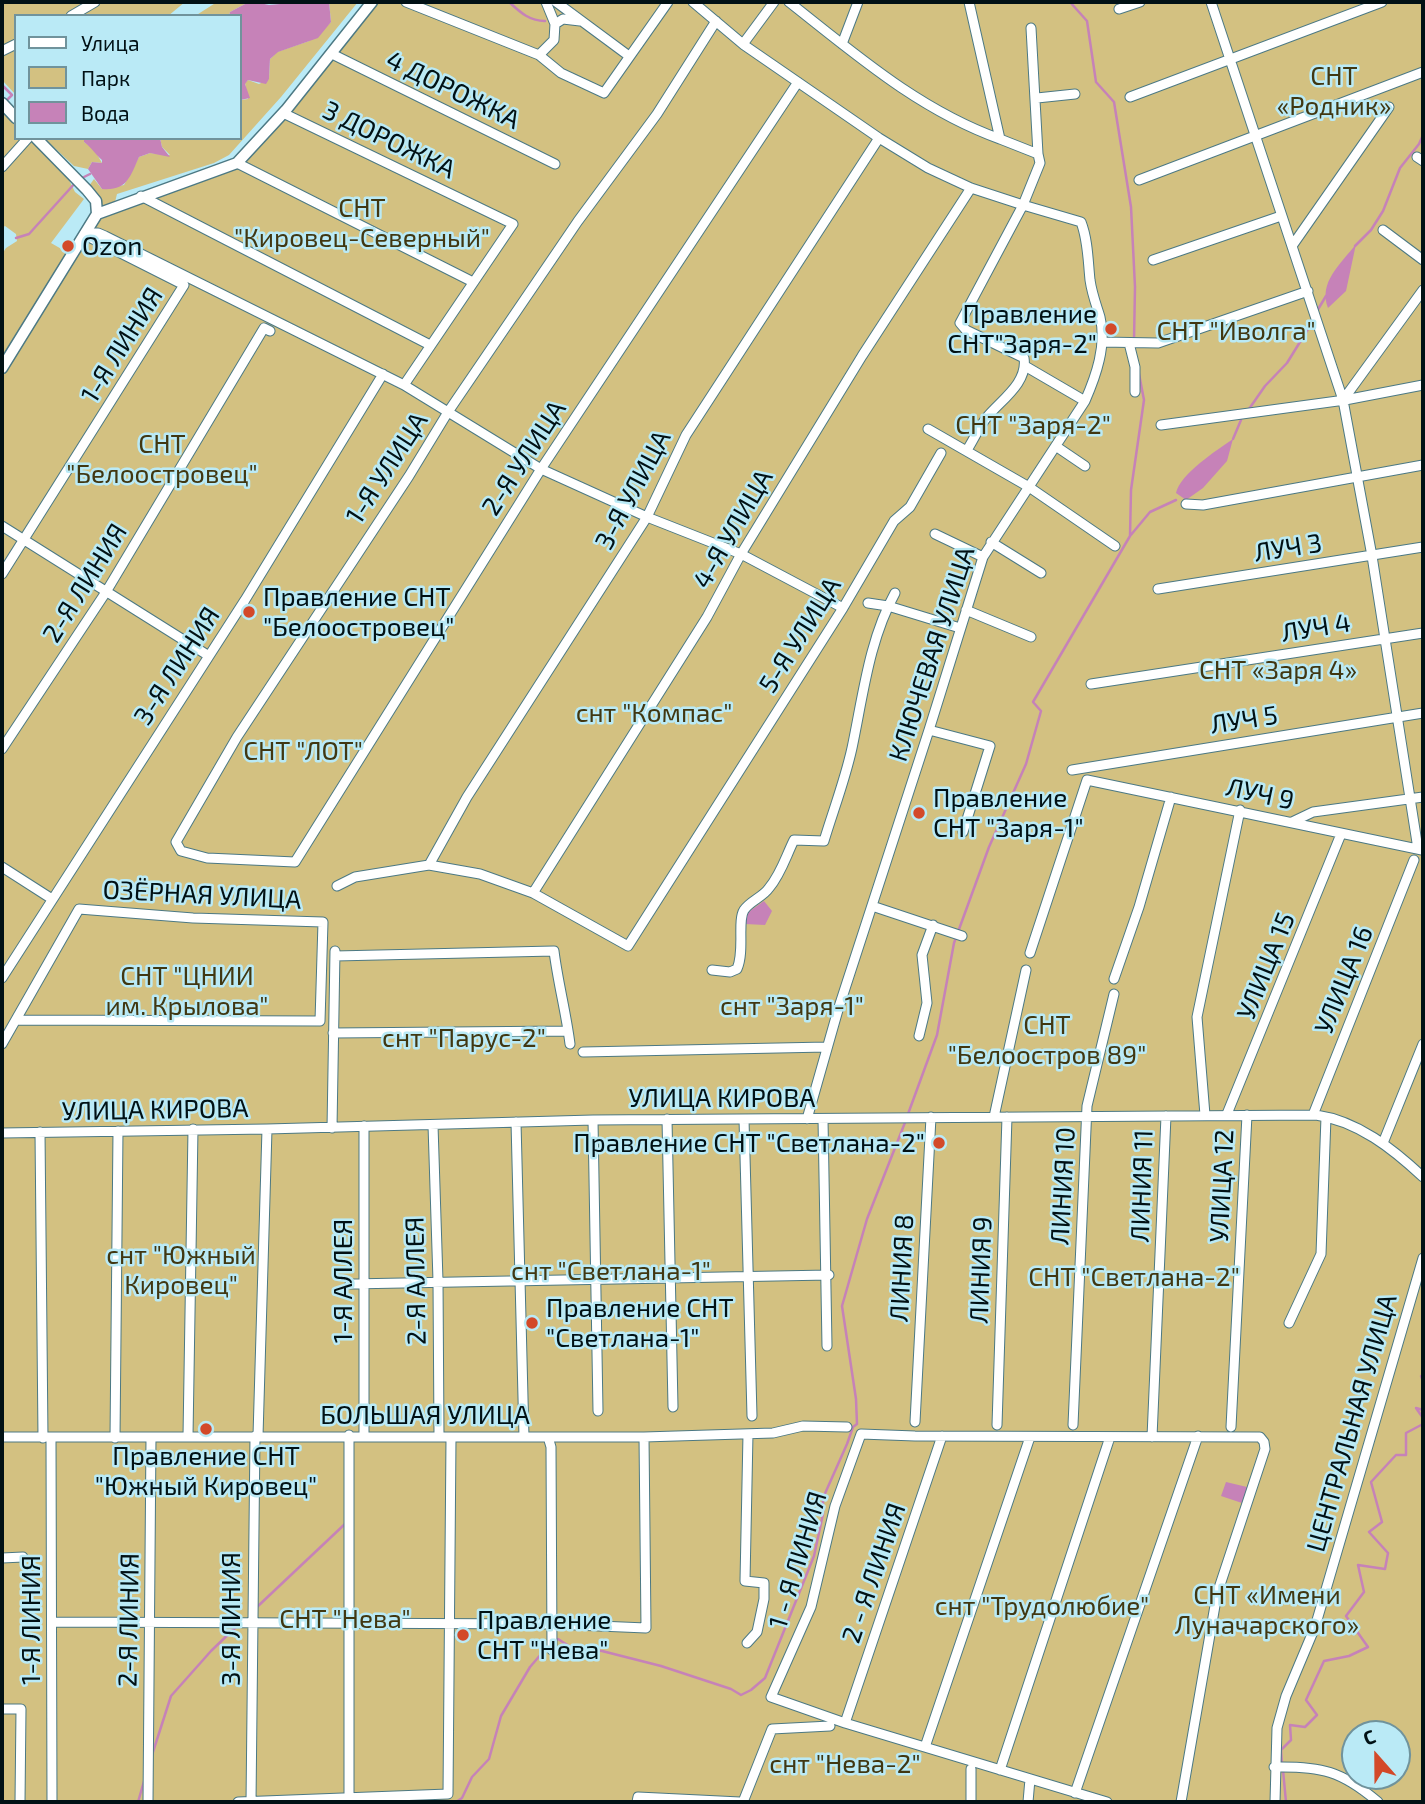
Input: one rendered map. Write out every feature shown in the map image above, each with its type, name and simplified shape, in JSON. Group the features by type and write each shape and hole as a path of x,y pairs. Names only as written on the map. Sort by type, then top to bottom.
{"street":[{"path":"74,14 95,2"},
{"path":"97,214 237,163 283,113 372,2"},
{"path":"406,2 539,55 561,73 604,93 668,2"},
{"path":"539,55 554,40 555,24 546,2"},
{"path":"556,2 629,56"},
{"path":"693,2 743,44 879,138 928,168 971,188 1023,205"},
{"path":"743,44 775,2"},
{"path":"789,2 890,80 930,107 1038,154"},
{"path":"842,44 858,2"},
{"path":"969,2 1000,139"},
{"path":"1119,9 1140,2"},
{"path":"1211,2 1343,400 1372,556 1410,799 1421,850"},
{"path":"1130,97 1382,2"},
{"path":"555,24 562,19 583,22"},
{"name":"1-Я УЛИЦА","path":"295,862 207,858 181,851 176,842 237,737 409,476 448,412 578,221 657,114 716,22"},
{"path":"967,450 987,417 1012,393 1025,366 1024,358 966,330 960,323 1023,205 1040,163 1031,28"},
{"name":"4 ДОРОЖКА","path":"332,54 555,164"},
{"path":"1139,180 1423,72"},
{"name":"2-Я УЛИЦА","path":"295,862 541,469 798,82"},
{"path":"1037,98 1075,94"},
{"path":"2,103 14,116"},
{"path":"1292,246 1389,107"},
{"name":"3 ДОРОЖКА","path":"283,113 513,223 473,282"},
{"name":"3-Я УЛИЦА","path":"429,865 467,797 647,517 686,435 879,138"},
{"path":"2,167 26,140"},
{"path":"2,368 97,214 96,201 38,140"},
{"path":"237,163 473,282 404,385"},
{"name":"4-Я УЛИЦА","path":"533,893 707,617 741,554 869,345 971,188"},
{"path":"141,196 430,345"},
{"name":"КЛЮЧЕВАЯ УЛИЦА","path":"807,1119 827,1047 983,557 991,541 1057,447 1085,401 1096,376 1102,342 1100,319 1093,299 1085,233 1081,222 1023,205"},
{"path":"1153,260 1281,216"},
{"path":"1383,230 1423,260"},
{"path":"85,234 98,233 107,237 383,374 541,469 647,517 741,554 843,608"},
{"name":"1-Я ЛИНИЯ","path":"2,574 184,285 85,234"},
{"path":"1343,400 1418,302 1423,290"},
{"path":"1102,342 1132,344 1167,340 1308,291"},
{"name":"2-Я ЛИНИЯ","path":"2,749 106,592 267,329"},
{"path":"1132,344 1135,392"},
{"path":"1025,366 1085,401"},
{"name":"3-Я ЛИНИЯ","path":"2,978 209,656 383,374"},
{"path":"1161,425 1343,400 1423,385"},
{"path":"928,429 1029,487 1115,545"},
{"path":"1057,447 1085,466"},
{"name":"5-Я УЛИЦА","path":"533,893 628,946 843,608 894,521 910,507 941,453"},
{"path":"1186,504 1202,505 1423,465"},
{"path":"2,526 209,656"},
{"path":"935,534 983,557"},
{"path":"991,541 1041,573"},
{"name":"ЛУЧ 3","path":"1158,589 1423,547"},
{"path":"712,970 730,972 737,969 742,957 741,917 745,908 768,890 779,875 794,840 824,841 851,751 866,674 888,606 895,593"},
{"path":"868,603 888,606 960,628"},
{"path":"966,610 1031,637"},
{"name":"ЛУЧ 4","path":"1091,684 1423,633"},
{"name":"ЛУЧ 5","path":"1072,770 1423,713"},
{"path":"929,730 990,746 963,832"},
{"name":"ЛУЧ 9","path":"1030,953 1087,780 1421,850"},
{"path":"1114,979 1139,907 1171,797"},
{"path":"1292,822 1313,812 1423,797"},
{"path":"1205,1115 1197,1017 1240,810"},
{"name":"УЛИЦА 15","path":"1227,1114 1341,834"},
{"name":"УЛИЦА 16","path":"1313,1115 1414,860"},
{"path":"337,886 355,877 429,865 480,874 533,893"},
{"path":"2,867 52,899"},
{"path":"872,906 957,934"},
{"name":"ОЗЁРНАЯ УЛИЦА","path":"79,909 192,918 323,922 320,1021 16,1020 79,909"},
{"path":"919,1036 928,1003 922,955 933,925"},
{"path":"332,1128 335,953 554,951 557,979 565,1005 569,1044"},
{"path":"994,1117 1026,970"},
{"name":"ЛИНИЯ 10","path":"1073,1424 1087,1116 1114,994"},
{"path":"2,1044 16,1020"},
{"path":"333,1033 568,1031"},
{"path":"1382,1143 1423,1044"},
{"path":"583,1052 827,1047"},
{"name":"УЛИЦА 12","path":"1231,1427 1247,1115"},
{"name":"УЛИЦА КИРОВА","path":"2,1133 332,1128 593,1120 1313,1115 1338,1119 1382,1143 1423,1177"},
{"name":"ЛИНИЯ 8","path":"915,1422 932,1116"},
{"name":"ЛИНИЯ 11","path":"1152,1437 1166,1116"},
{"path":"1289,1322 1321,1254 1326,1116"},
{"name":"ЛИНИЯ 9","path":"996,1424 1007,1117"},
{"path":"667,1119 673,1407"},
{"path":"744,1119 752,1416"},
{"path":"823,1119 827,1346"},
{"path":"593,1120 598,1411"},
{"path":"516,1122 524,1437"},
{"name":"2-Я АЛЛЕЯ","path":"433,1125 439,1437"},
{"name":"1-Я АЛЛЕЯ","path":"364,1126 364,1435"},
{"path":"188,1436 193,1129"},
{"name":"3-Я ЛИНИЯ","path":"251,1802 251,1622 267,1129"},
{"path":"115,1438 118,1131"},
{"name":"1-Я ЛИНИЯ","path":"40,1132 52,1622 52,1802"},
{"name":"ЦЕНТРАЛЬНАЯ УЛИЦА","path":"1275,1802 1277,1728 1286,1696 1315,1627 1423,1258"},
{"path":"350,1284 827,1275"},
{"name":"БОЛЬШАЯ УЛИЦА","path":"2,1437 644,1437 773,1433 803,1426 846,1427"},
{"path":"747,1643 757,1632 764,1599 764,1583 745,1581 748,1434"},
{"name":"1 - Я ЛИНИЯ","path":"832,1723 771,1697 810,1607 835,1506 861,1434 942,1436"},
{"path":"349,1435 349,1800"},
{"path":"942,1436 1260,1437 1265,1442 1265,1449 1217,1594 1181,1802"},
{"name":"2 - Я ЛИНИЯ","path":"845,1723 942,1436"},
{"path":"1075,1793 1198,1436"},
{"name":"2-Я ЛИНИЯ","path":"148,1802 151,1437"},
{"path":"548,1437 551,1447 552,1645"},
{"path":"52,1622 552,1624 646,1628 644,1437"},
{"path":"925,1747 1030,1437"},
{"path":"1000,1770 1110,1437"},
{"path":"237,1802 349,1800 448,1794 451,1438"},
{"path":"2,1558 23,1557"},
{"path":"2,1709 21,1709 20,1802"},
{"path":"637,1800 741,1802 772,1728 845,1723 925,1747 971,1765 1000,1770 1107,1802"},
{"path":"971,1765 971,1802"},
{"path":"1274,1767 1320,1769 1355,1783 1378,1802"},
{"path":"1028,1802 1030,1779"}],"green space":[{"path":"2,2 185,2 170,14 14,14 14,93 2,80"},
{"path":"217,2 260,2 245,4 230,14 198,14"},
{"path":"329,2 358,2 281,97 229,155 214,163 117,194 114,206 234,164 372,2 1423,2 1423,1802 2,1802 2,254 17,241 16,234 5,226 2,228 2,103 14,116 14,140 38,140 71,173 68,178 75,192 84,199 51,243 72,255 98,215 89,186 94,179 102,189 124,185 139,157 150,153 170,155 162,147 160,140 242,140 242,100 248,99 245,83 248,80 259,84 269,79 270,59 277,52 309,41 331,22"},
{"path":"46,140 84,140 94,149 102,163 92,162 88,169 74,166"}],"water":[{"path":"329,2 331,22 318,38 278,52 270,59 269,79 266,84 248,80 245,84 250,98 242,100 242,14 230,14 245,4"},
{"path":"160,140 170,157 150,153 139,157 127,181 117,188 102,189 88,169 92,162 102,163 102,160 84,142"},
{"path":"1356,244 1346,291 1328,308 1326,290 1329,282"},
{"path":"1233,439 1227,461 1203,488 1186,500 1176,493 1192,470"},
{"path":"764,901 772,911 765,925 745,924 747,913"},
{"path":"1226,1482 1247,1487 1242,1503 1221,1496"}],"waterway":[{"path":"509,2 529,18 545,21"},
{"path":"1070,2 1087,21 1096,82 1114,102 1131,207 1135,287 1134,340"},
{"path":"2,85 12,95 7,100"},
{"path":"1355,246 1371,230 1383,211 1400,168 1423,135"},
{"path":"82,178 90,174"},
{"path":"16,238 29,234 76,182"},
{"path":"1317,311 1326,296"},
{"path":"1249,409 1265,386 1287,363 1313,321"},
{"path":"908,1114 937,1035 954,943 989,847 1026,764 1041,711 1033,702 1130,536 1131,490 1144,400 1139,374"},
{"path":"1233,439 1241,420"},
{"path":"1130,536 1150,512 1176,500"},
{"path":"556,1640 572,1648 602,1651 661,1666 731,1689 741,1695 765,1678 814,1556 823,1514 823,1498 853,1427 857,1424 856,1399 842,1306 867,1219 906,1120"},
{"path":"1423,1375 1423,1381"},
{"path":"1423,1410 1416,1408 1423,1418"},
{"path":"1282,1764 1281,1750 1291,1740 1290,1725 1305,1727 1317,1715 1306,1700 1324,1661 1349,1656 1368,1647 1346,1616 1364,1592 1358,1565 1385,1569 1388,1553 1369,1532 1382,1522 1371,1482 1396,1455 1406,1455 1406,1433 1423,1424"},
{"path":"257,1607 346,1523"},
{"path":"152,1755 171,1696 237,1626"},
{"path":"456,1802 462,1798 472,1777 489,1759 501,1716 530,1667 548,1646"},
{"path":"1283,1770 1286,1802"},
{"path":"138,1802 145,1778"}],"place":[{"name":"Ozon","path":"68,246"},
{"name":"Правление СНТ\"Заря-2\"","path":"1111,329"},
{"name":"Правление СНТ \"Белоостровец\"","path":"249,612"},
{"name":"Правление СНТ \"Заря-1\"","path":"919,813"},
{"name":"Правление СНТ \"Светлана-2\"","path":"939,1143"},
{"name":"Правление СНТ \"Светлана-1\"","path":"532,1323"},
{"name":"Правление СНТ \"Южный Кировец\"","path":"206,1429"},
{"name":"Правление СНТ \"Нева\"","path":"463,1635"}],"park label":[{"name":"СНТ «Родник»","path":"1334,91"},
{"name":"СНТ \"Кировец-Северный\"","path":"362,223"},
{"name":"СНТ \"Иволга\"","path":"1236,331"},
{"name":"СНТ \"Заря-2\"","path":"1033,425"},
{"name":"СНТ \"Белоостровец\"","path":"162,459"},
{"name":"СНТ «Заря 4»","path":"1278,670"},
{"name":"снт \"Компас\"","path":"654,713"},
{"name":"СНТ \"ЛОТ\"","path":"303,751"},
{"name":"СНТ \"ЦНИИ им. Крылова\"","path":"187,990"},
{"name":"снт \"Заря-1\"","path":"792,1006"},
{"name":"снт \"Парус-2\"","path":"464,1038"},
{"name":"СНТ \"Белоостров 89\"","path":"1047,1040"},
{"name":"снт \"Южный Кировец\"","path":"181,1270"},
{"name":"снт \"Светлана-1\"","path":"611,1271"},
{"name":"СНТ \"Светлана-2\"","path":"1134,1277"},
{"name":"снт \"Трудолюбие\"","path":"1042,1606"},
{"name":"СНТ «Имени Луначарского»","path":"1267,1610"},
{"name":"СНТ \"Нева\"","path":"345,1619"},
{"name":"снт \"Нева-2\"","path":"845,1764"}]}
